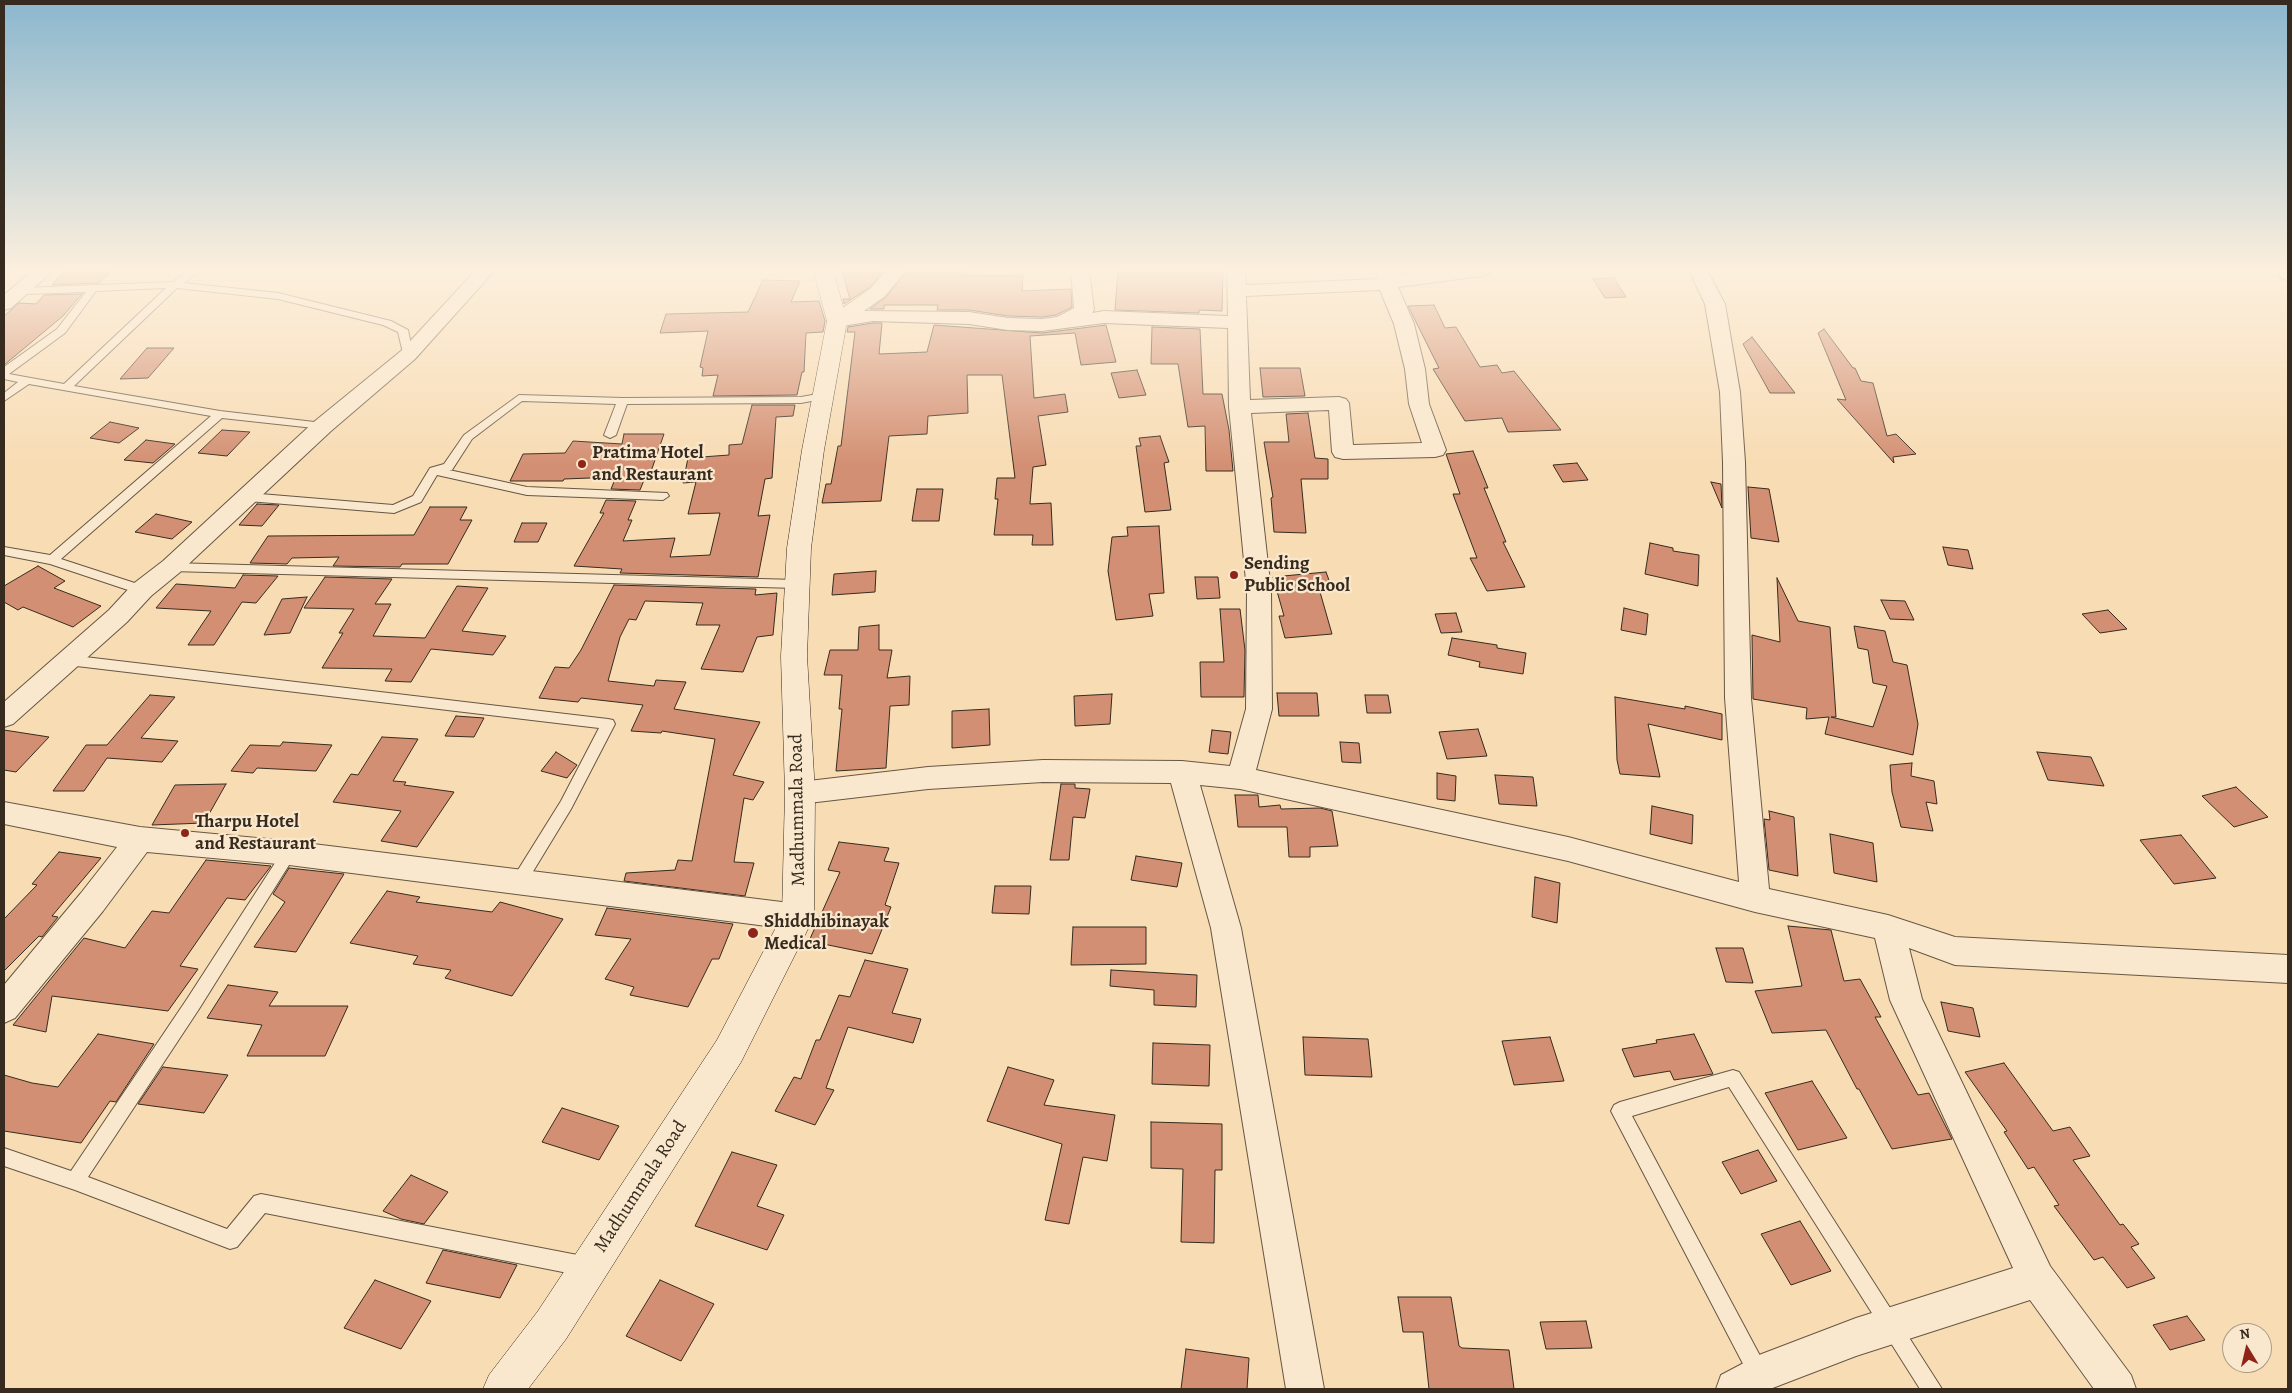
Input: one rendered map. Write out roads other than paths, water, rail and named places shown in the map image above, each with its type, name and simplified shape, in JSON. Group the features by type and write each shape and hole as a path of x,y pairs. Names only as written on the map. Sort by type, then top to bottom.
{"street":[{"path":"4,717 118,616 142,590 171,567 323,426 408,355 426,335"},
{"name":"Madhummala Road","path":"503,1389 552,1325 729,1051 798,917 800,793 794,656 799,548 822,396 834,335"},
{"path":"1237,335 1240,407 1259,591 1259,710 1240,778"},
{"path":"1240,407 1339,403 1343,452 1435,450 1419,404 1415,369 1407,335"},
{"path":"1720,335 1730,392 1734,462 1738,698 1755,899"},
{"path":"800,793 928,778 1043,771 1182,772 1240,778 1568,849 1755,899 1888,928 1955,951 2288,969"},
{"path":"1182,772 1226,928 1305,1389"},
{"path":"4,813 140,839 289,853 798,917"},
{"path":"4,1008 92,902 140,839"},
{"path":"1888,928 1906,1000 2038,1279 2117,1389"},
{"path":"1747,1382 1893,1325 2038,1279"}],"lane":[{"path":"4,372 55,335"},
{"path":"66,388 122,335"},
{"path":"404,335 408,355"},
{"path":"4,376 220,414 323,426"},
{"path":"4,398 26,381"},
{"path":"248,497 394,509 417,499 434,472 448,467 468,436 519,398 623,402 801,400 822,396"},
{"path":"610,435 623,402"},
{"path":"52,560 220,414"},
{"path":"434,472 527,491 663,496"},
{"path":"4,551 52,560 142,590"},
{"path":"171,567 797,584"},
{"path":"68,660 608,724 566,805 518,883"},
{"path":"75,1181 193,1004 289,853"},
{"path":"1747,1382 1620,1110 1733,1078 1893,1325 1932,1389"},
{"path":"4,1156 230,1240 261,1203 589,1267"}],"place":[{"name":"Pratima Hotel and Restaurant","path":"582,464"},
{"name":"Sending Public School","path":"1234,575"},
{"name":"Tharpu Hotel and Restaurant","path":"185,833"},
{"name":"Shiddhibinayak Medical","path":"753,933"}]}
